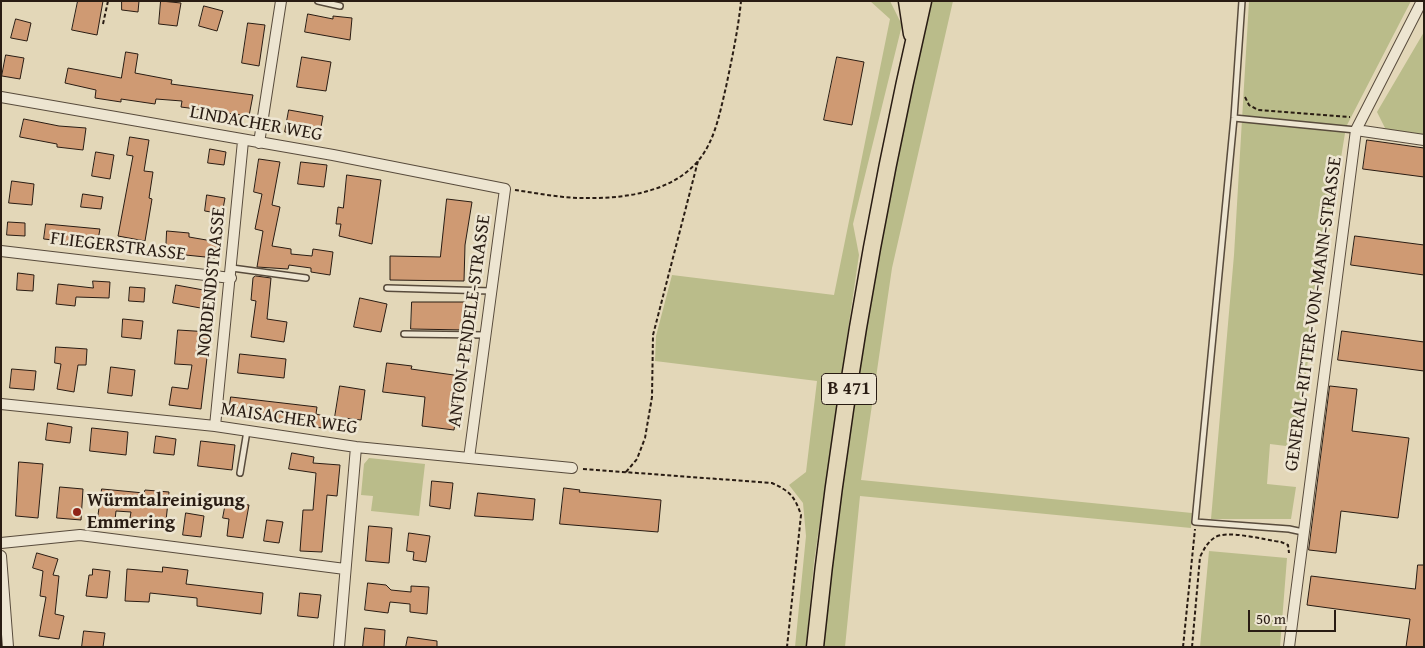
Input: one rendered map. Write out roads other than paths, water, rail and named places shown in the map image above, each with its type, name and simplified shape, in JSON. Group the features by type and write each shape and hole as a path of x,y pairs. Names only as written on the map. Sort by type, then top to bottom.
{"highway":[{"path":"907,1 914,42"},
{"name":"B 471","path":"816,647 824,564 857,334 886,172 923,1"}],"street":[{"name":"GENERAL-RITTER-VON-MANN-STRASSE","path":"1289,647 1356,130 1422,1"},
{"path":"259,143 279,2"},
{"name":"LINDACHER WEG","path":"1,96 243,141 333,155 505,189"},
{"path":"1356,130 1424,140"},
{"name":"NORDENDSTRASSE","path":"215,426 232,273 243,141"},
{"name":"ANTON-PENDELE-STRASSE","path":"469,458 505,189"},
{"name":"FLIEGERSTRASSE","path":"1,251 232,273"},
{"name":"MAISACHER WEG","path":"1,404 215,426 356,447 572,468"},
{"path":"339,647 356,447"},
{"path":"1,543 80,535 345,569"},
{"path":"1,556 8,647"}],"lane":[{"path":"318,1 340,6"},
{"path":"1242,1 1234,118 1195,522 1289,529 1303,532"},
{"path":"1234,118 1356,130"},
{"path":"232,273 306,278"},
{"path":"387,288 491,291"},
{"path":"404,334 485,335"},
{"path":"240,473 247,431"}],"place":[{"name":"Würmtalreinigung Emmering","path":"77,512"}]}
